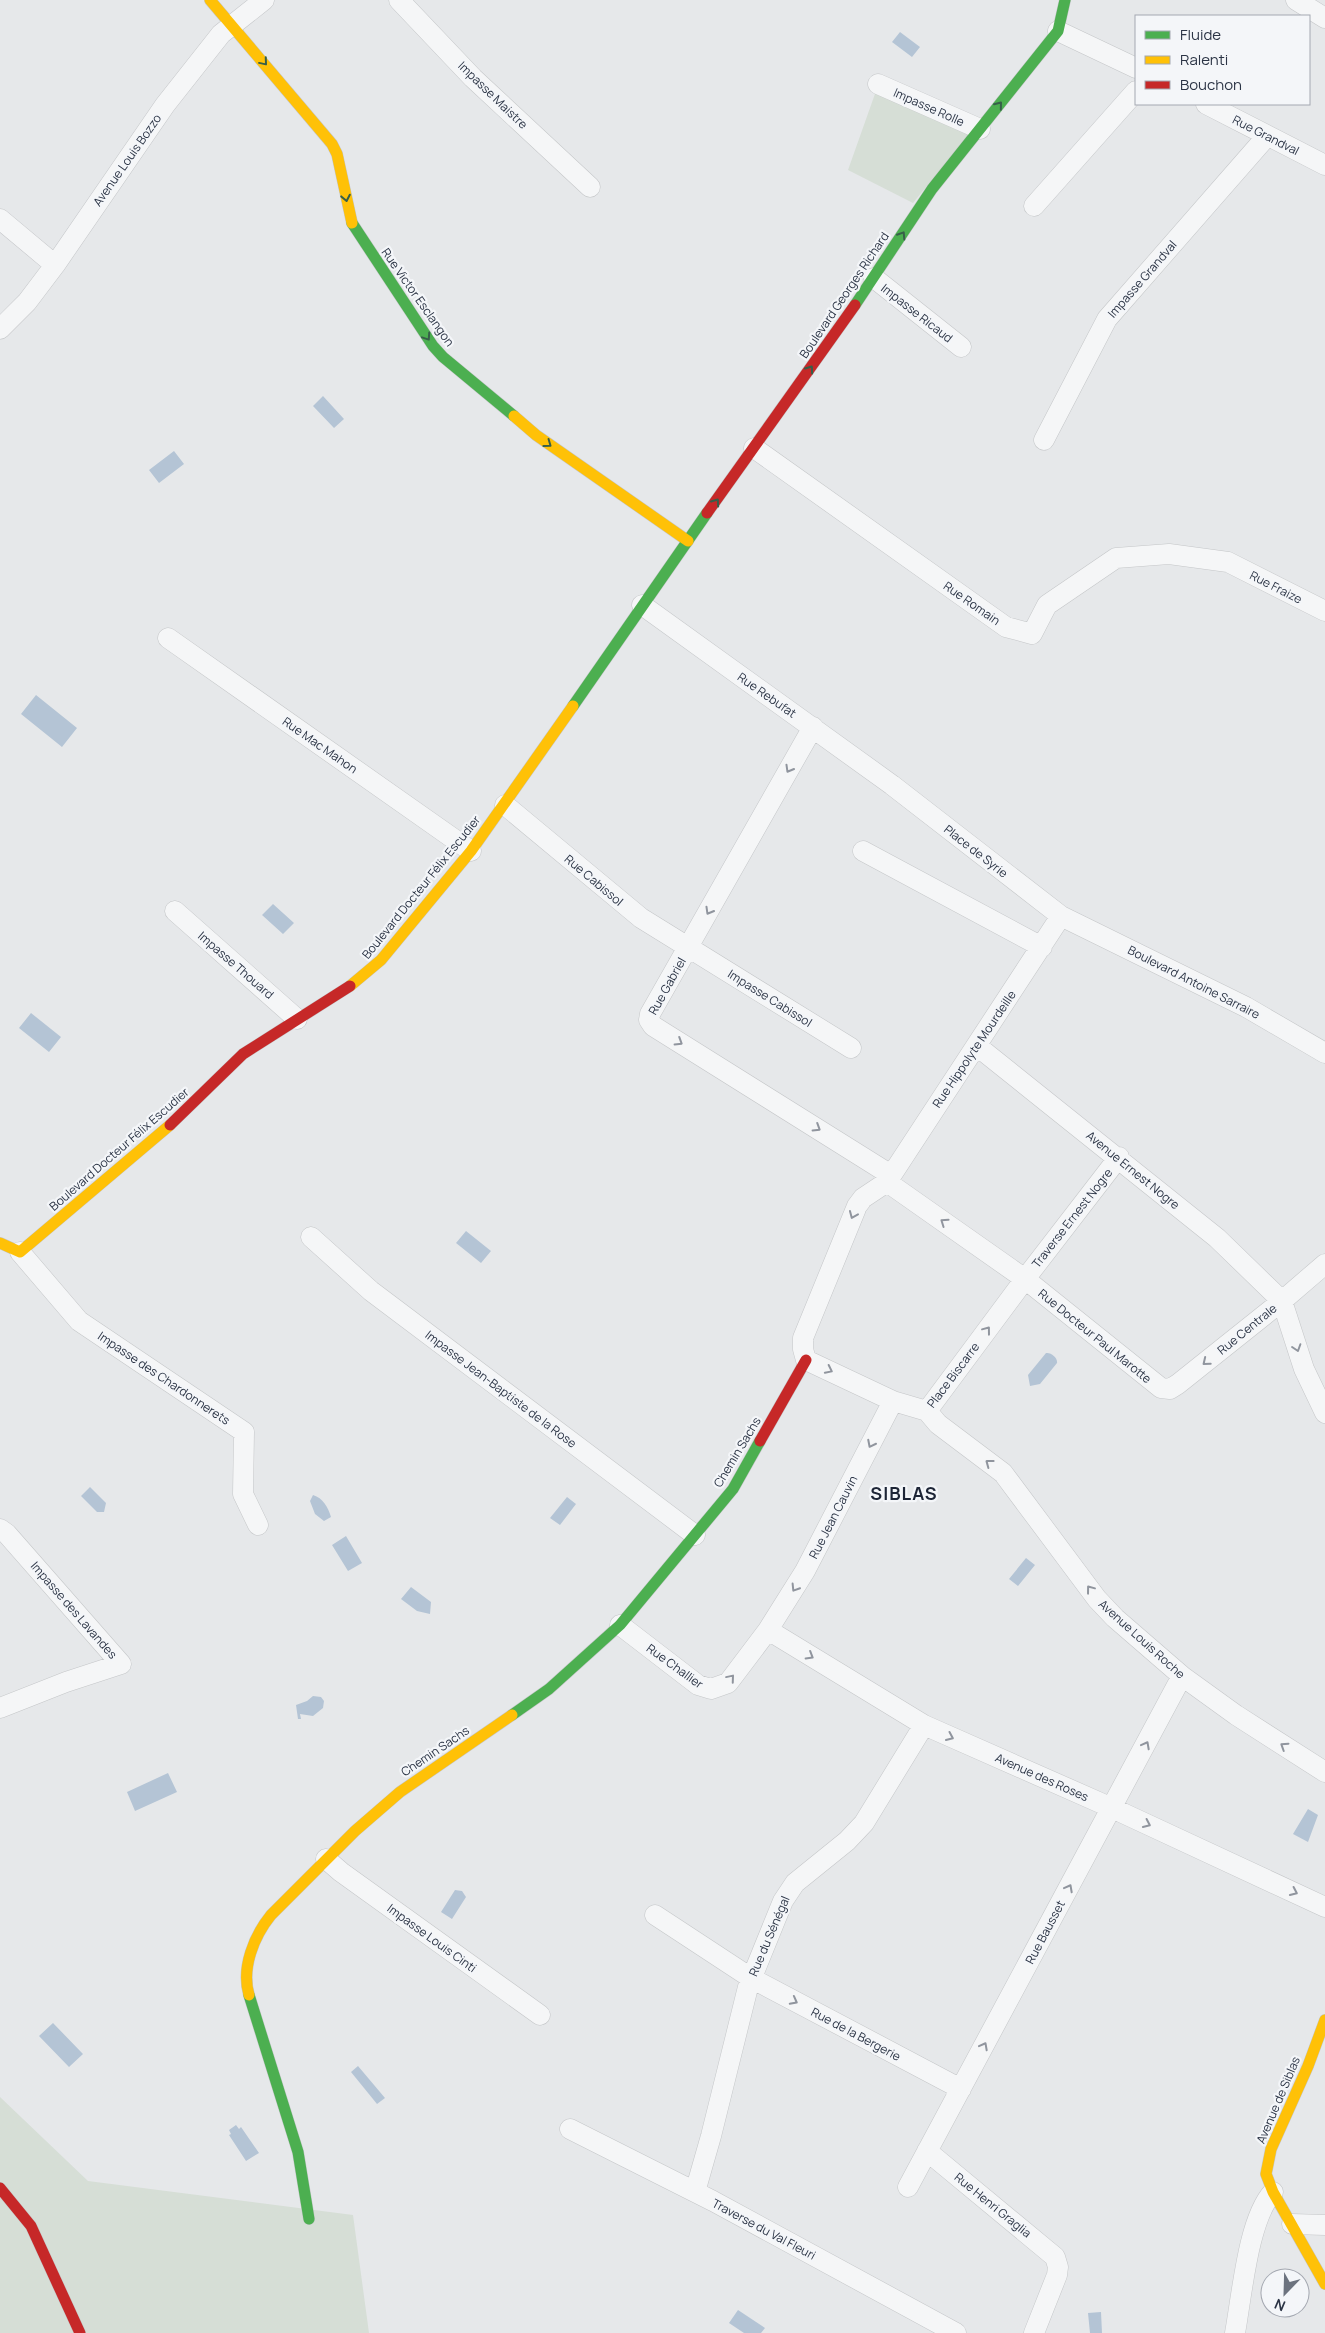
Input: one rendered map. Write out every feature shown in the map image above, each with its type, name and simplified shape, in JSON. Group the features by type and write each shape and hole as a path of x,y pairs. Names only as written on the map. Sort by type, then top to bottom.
{"street":[{"name":"Rue Victor Esclangon","path":"210,0 332,144 337,154 351,220 358,234 433,346 478,388 536,435 688,542"},
{"name":"Avenue Louis Bozzo","path":"0,329 27,302 55,265 166,105 221,34 264,0"},
{"name":"Impasse Maistre","path":"399,0 473,78 590,187"},
{"name":"Boulevard Georges Richard","path":"642,605 874,278 932,188 1058,31 1065,0"},
{"path":"1296,0 1325,18"},
{"path":"1058,31 1135,68"},
{"name":"Impasse Rolle","path":"878,84 980,129"},
{"path":"1034,206 1135,92"},
{"name":"Rue Grandval","path":"1208,105 1325,165"},
{"name":"Impasse Grandval","path":"1044,440 1107,319 1267,136"},
{"path":"0,219 55,265"},
{"name":"Impasse Ricaud","path":"874,278 961,347"},
{"name":"Rue Romain","path":"754,448 1006,627 1032,634 1047,605 1116,558 1169,554 1228,562"},
{"name":"Rue Fraize","path":"1228,562 1325,611"},
{"name":"Rue Rebufat","path":"642,605 892,785"},
{"name":"Boulevard Docteur Félix Escudier","path":"20,1252 183,1114 243,1054 355,983 375,967 471,851 642,605"},
{"name":"Rue Mac Mahon","path":"168,638 471,851"},
{"name":"Rue Gabriel","path":"813,727 650,1014 649,1020 653,1026 889,1178"},
{"name":"Place de Syrie","path":"892,785 1061,916"},
{"name":"Rue Cabissol","path":"505,804 628,908 688,947"},
{"path":"862,851 1042,947"},
{"name":"Impasse Thouard","path":"176,911 297,1019"},
{"name":"Rue Hippolyte Mourdeille","path":"889,1178 1061,916"},
{"name":"Boulevard Antoine Sarraire","path":"1061,916 1246,1007 1325,1053"},
{"name":"Impasse Cabissol","path":"688,947 851,1048"},
{"name":"Avenue Ernest Nogre","path":"977,1046 1119,1157 1228,1248 1282,1301"},
{"name":"Traverse Ernest Nogre","path":"1025,1279 1119,1157"},
{"path":"806,1360 803,1338 857,1206 863,1198 889,1178 1025,1279"},
{"name":"Impasse Jean-Baptiste de la Rose","path":"311,1237 378,1296 696,1535"},
{"path":"0,1243 20,1252"},
{"name":"Impasse des Chardonnerets","path":"20,1252 79,1321 244,1432 243,1494 258,1525"},
{"name":"Rue Centrale","path":"1167,1389 1178,1384 1325,1264"},
{"name":"Rue Docteur Paul Marotte","path":"1025,1279 1155,1385 1167,1389"},
{"name":"Place Biscarre","path":"806,1360 893,1401 927,1411 1025,1279"},
{"path":"1282,1301 1304,1369 1325,1414"},
{"name":"Chemin Sachs","path":"309,2220 298,2152 247,1988 247,1971 253,1943 260,1928 326,1859 400,1792 549,1689 620,1625 696,1535 739,1480 806,1360"},
{"name":"Rue Jean Cauvin","path":"768,1630 805,1571 893,1401"},
{"name":"Avenue Louis Roche","path":"927,1411 938,1424 1002,1473 1106,1609 1182,1676 1236,1715 1325,1772"},
{"name":"Impasse des Lavandes","path":"0,1529 7,1534 121,1664 66,1682 0,1708"},
{"name":"Rue Challier","path":"620,1625 698,1685 711,1689 728,1683 768,1630"},
{"name":"Avenue des Roses","path":"768,1630 924,1725 1112,1808 1325,1907"},
{"name":"Rue Bausset","path":"908,2187 1182,1676"},
{"name":"Rue du Sénégal","path":"695,2192 751,1978 788,1891 802,1875 847,1841 864,1823 924,1725"},
{"name":"Impasse Louis Cinti","path":"326,1859 340,1872 540,2015"},
{"name":"Rue de la Bergerie","path":"655,1916 751,1978 961,2089"},
{"name":"Avenue de Siblas","path":"1325,2020 1308,2066 1271,2149 1266,2174 1273,2192 1325,2284"},
{"name":"Traverse du Val Fleuri","path":"570,2129 695,2192 956,2333"},
{"name":"Rue Henri Graglia","path":"927,2151 1048,2249 1057,2260 1057,2275 1034,2333"},
{"path":"0,2188 32,2226 80,2333"},
{"path":"1235,2333 1255,2224 1265,2200 1273,2192"},
{"path":"1292,2224 1325,2225"}],"shaded area":[{"path":"876,91 970,133 913,203 848,170"},
{"path":"0,2097 88,2181 353,2215 369,2333 0,2333"}],"water":[{"path":"900,32 920,47 912,57 892,42"},
{"path":"323,396 344,419 334,428 313,406"},
{"path":"174,451 184,464 159,483 149,470"},
{"path":"36,695 77,728 62,747 21,714"},
{"path":"273,904 294,923 283,934 262,915"},
{"path":"31,1013 61,1037 49,1052 19,1028"},
{"path":"466,1231 491,1251 481,1263 456,1243"},
{"path":"1046,1353 1054,1356 1057,1363 1040,1384 1030,1386 1028,1375"},
{"path":"90,1487 106,1503 104,1512 97,1512 81,1496"},
{"path":"313,1495 325,1503 331,1517 324,1521 315,1514 310,1501"},
{"path":"567,1497 576,1504 560,1525 550,1518"},
{"path":"346,1536 362,1563 348,1571 332,1545"},
{"path":"1026,1558 1035,1565 1018,1586 1009,1579"},
{"path":"411,1587 431,1602 430,1614 417,1611 401,1599"},
{"path":"313,1696 321,1697 324,1701 323,1708 313,1716 300,1714 301,1719 298,1719 296,1705 307,1701"},
{"path":"168,1773 177,1792 135,1811 127,1792"},
{"path":"1308,1809 1318,1815 1308,1842 1293,1834"},
{"path":"455,1890 462,1891 466,1897 452,1919 441,1912"},
{"path":"53,2023 83,2054 69,2067 39,2036"},
{"path":"358,2066 385,2098 377,2104 351,2072"},
{"path":"236,2125 239,2129 241,2127 259,2153 246,2161 229,2135 231,2134 229,2130"},
{"path":"738,2310 765,2328 761,2333 744,2333 729,2323"},
{"path":"1101,2312 1102,2333 1090,2333 1088,2313"}],"traffic: fast":[{"path":"855,305 932,189 1058,31 1065,0"},
{"path":"352,223 433,346 443,357 514,416"},
{"path":"573,706 707,513"},
{"path":"512,1715 549,1689 620,1625 733,1489 760,1441"},
{"path":"249,1995 298,2152 309,2219"}],"traffic: slow":[{"path":"210,0 332,144 337,154 352,223"},
{"path":"514,416 536,435 688,541"},
{"path":"350,986 381,960 471,851 573,706"},
{"path":"0,1243 20,1252 170,1125"},
{"path":"249,1995 247,1985 248,1963 254,1942 271,1915 355,1831 400,1792 512,1715"},
{"path":"1325,2020 1308,2066 1271,2149 1266,2174 1273,2192 1325,2284"}],"traffic: jam":[{"path":"707,513 855,305"},
{"path":"170,1125 243,1054 350,986"},
{"path":"760,1441 806,1360"},
{"path":"0,2188 31,2226 80,2333"}],"district":[{"name":"SIBLAS","path":"904,1493"}]}
